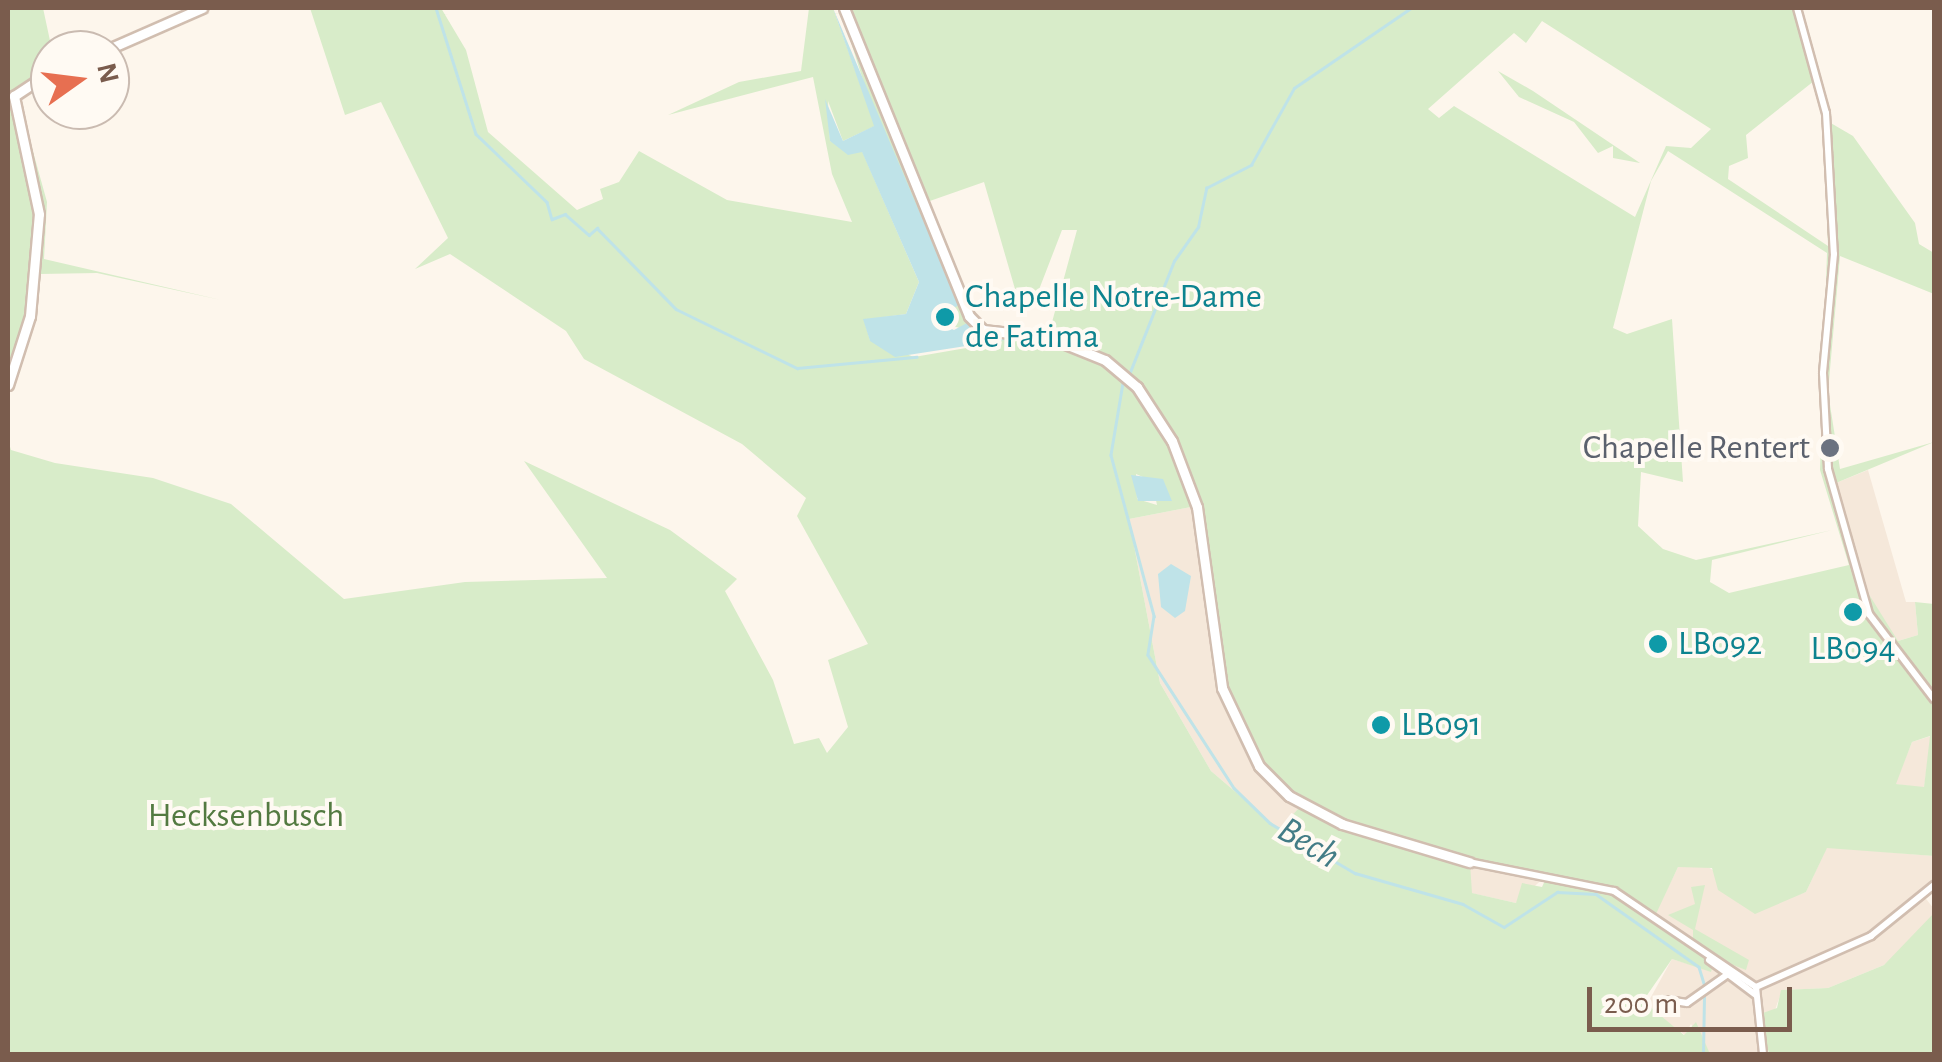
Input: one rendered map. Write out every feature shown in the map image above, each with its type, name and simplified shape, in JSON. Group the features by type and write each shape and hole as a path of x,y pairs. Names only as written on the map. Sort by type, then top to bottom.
{"street":[{"path":"130,40 202,8"},
{"path":"844,8 969,316 983,330 1097,355 1159,418 1197,507 1230,712 1268,776 1304,804 1360,832 1469,862 1596,883 1695,946 1756,991 1763,1054"},
{"path":"1797,8 1826,113 1834,254 1822,430 1854,572 1883,640 1934,700"},
{"path":"8,384 30,316 40,214 14,96 30,85"},
{"path":"1756,991 1871,936 1934,885"},
{"path":"1695,946 1756,991"},
{"path":"1668,1000 1704,992 1728,974"}],"shaded area":[{"path":"1868,470 1906,602 1915,602 1918,635 1898,641 1875,612 1861,571 1854,572 1836,483"},
{"path":"1191,507 1227,714 1256,768 1302,806 1279,829 1211,771 1160,683 1129,519"},
{"path":"1931,736 1924,788 1895,784 1912,742"},
{"path":"1827,847 1934,856 1934,885 1923,895 1934,909 1930,926 1884,965 1828,988 1782,990 1764,1041 1769,1054 1710,1054 1691,1024 1685,1035 1646,1006 1672,959 1711,971 1655,914 1678,867 1705,865 1766,905 1806,892"},
{"path":"1469,862 1547,875 1516,903 1471,893"}],"green space":[{"path":"8,8 43,8 48,30 30,30 30,92 19,101 47,202 44,259 221,300 97,273 40,274 8,400"},
{"name":"Hecksenbusch","path":"310,8 441,8 466,50 488,132 577,210 603,199 600,189 619,182 639,151 727,200 852,222 832,174 813,77 668,115 739,82 801,71 809,8 833,8 875,126 843,141 828,101 830,141 862,151 919,282 906,314 864,320 870,340 914,357 972,347 977,333 932,320 937,312 840,8 1800,8 1829,122 1853,136 1915,223 1919,244 1934,253 1934,294 1840,256 1828,392 1840,469 1934,442 1836,483 1855,572 1898,641 1918,635 1915,602 1934,604 1934,856 1827,848 1806,892 1755,914 1718,890 1712,868 1678,867 1656,914 1693,943 1693,930 1668,915 1695,904 1691,887 1705,885 1695,929 1749,960 1746,970 1715,958 1711,972 1672,959 1643,1001 1684,1035 1696,1022 1710,1054 8,1054 8,440 11,450 55,463 153,478 231,504 344,599 465,582 607,578 524,461 670,530 737,579 725,591 773,680 794,744 819,738 827,753 848,727 828,660 868,644 797,516 806,498 742,444 584,359 566,331 450,254 415,269 448,238 381,102 345,115","holes":["1542,21 1711,129 1691,148 1666,146 1635,217 1454,106 1439,118 1428,109 1514,33 1526,43","1814,81 1823,106 1828,246 1728,179 1729,166 1748,158 1746,135","1668,151 1827,253 1820,470 1849,565 1729,593 1710,582 1712,560 1832,530 1696,560 1663,549 1638,526 1641,472 1683,482 1672,319 1627,334 1613,328 1651,181","984,182 1015,289 1035,300 1062,230 1077,230 1048,337 976,324 927,202","1136,474 1152,481 1157,505 1137,499","1191,507 1227,714 1256,768 1301,806 1279,829 1211,771 1160,683 1129,519","1930,736 1924,787 1896,784 1912,742","1470,863 1547,876 1542,887 1522,883 1516,903 1472,893"]},
{"path":"1498,71 1640,163 1613,158 1613,146 1598,153 1574,122 1519,97"},
{"path":"1934,913 1934,1054 1769,1054 1760,1014 1777,1008 1781,990 1828,988 1884,965"}],"water":[{"path":"833,8 959,305 932,320 954,330 967,323 979,344 895,357 870,341 863,319 906,314 919,282 862,152 848,155 830,141 825,99 843,141 874,126"},
{"path":"1131,475 1163,479 1172,501 1138,501"},
{"path":"1171,564 1191,576 1185,611 1175,618 1161,607 1158,574"}],"waterway":[{"path":"436,8 476,134 547,202 552,219 565,214 589,235 597,228 676,309 797,368 916,357"},
{"name":"Bech","path":"1130,372 1174,261 1198,227 1206,188 1251,165 1294,88 1411,8"},
{"path":"976,341 1012,337"},
{"name":"Bech","path":"1123,383 1111,455 1154,616 1148,655 1234,788 1270,823 1355,873 1463,904 1504,927 1557,892 1596,894 1699,967 1705,987"},
{"name":"Bech","path":"1703,1054 1704,995"}],"place":[{"name":"Chapelle Notre-Dame de Fatima","path":"945,317"},
{"name":"Chapelle Rentert","path":"1830,448"},
{"name":"LB094","path":"1853,612"},
{"name":"LB092","path":"1658,644"},
{"name":"LB091","path":"1381,725"}]}
